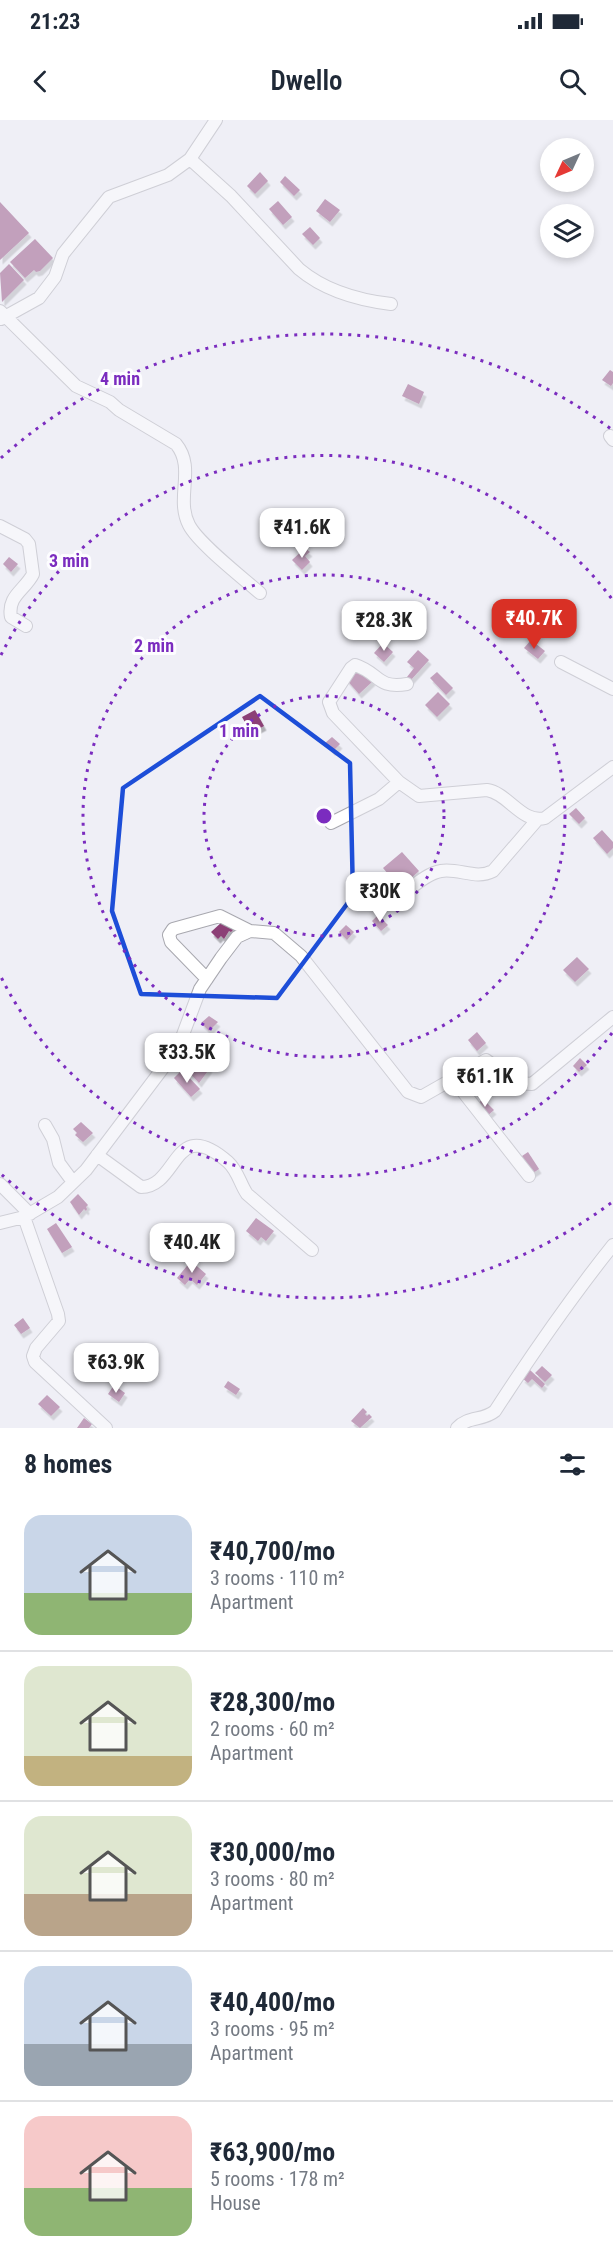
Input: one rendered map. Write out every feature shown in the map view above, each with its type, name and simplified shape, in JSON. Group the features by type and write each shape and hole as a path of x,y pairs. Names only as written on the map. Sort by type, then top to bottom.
{"street":[{"path":"216,120 190,159 168,175 109,197 63,254 55,277 39,298 2,315 76,386 110,402 119,410 176,444 183,453 186,463 184,510 189,526 198,537 260,593"},
{"path":"190,159 225,190 311,279 342,294 365,301 391,304"},
{"path":"0,526 26,539 29,544 33,574 16,593 10,609 11,616 26,626"},
{"path":"561,662 613,689"},
{"path":"407,684 390,686 355,665 329,702 333,713 399,782 418,796 495,791 530,818 537,820 545,818 613,766"},
{"path":"331,823 379,799 399,782"},
{"path":"404,893 435,872 445,870 486,875 493,871 537,820"},
{"path":"207,980 171,942 169,935 173,929 220,916 250,931 274,933 301,956 408,1092 422,1097 486,1060 518,1083 532,1084 613,1017"},
{"path":"0,1223 27,1215 58,1197 97,1155 178,1048 192,1006 207,980 237,938 250,931"},
{"path":"453,1079 529,1176"},
{"path":"45,1125 53,1139 59,1163 73,1182"},
{"path":"97,1155 141,1187 148,1187 157,1181 184,1150 193,1145 202,1145 228,1162 248,1194 312,1250"},
{"path":"0,1184 27,1215 59,1321 36,1348 33,1356 35,1362 106,1428"},
{"path":"457,1428 466,1420 490,1416 495,1411 545,1334 613,1245"}],"highlighted area":[{"path":"260,696 350,763 353,896 277,998 141,994 112,911 123,788"}],"building":[{"path":"260,172 268,181 255,194 247,186"},
{"path":"285,176 300,190 294,196 280,182"},
{"path":"325,199 340,210 330,222 316,211"},
{"path":"278,201 292,217 283,225 269,209"},
{"path":"0,202 29,233 0,260"},
{"path":"310,227 320,238 313,245 302,234"},
{"path":"35,239 53,258 40,271 34,270 25,278 10,262"},
{"path":"9,264 24,280 2,302 0,273"},
{"path":"610,370 613,372 611,386 602,380"},
{"path":"408,384 424,392 419,404 402,396"},
{"path":"305,548 310,552 305,556 310,562 302,570 292,560"},
{"path":"9,557 18,564 11,572 3,564"},
{"path":"558,606 566,612 559,621 551,614"},
{"path":"531,640 545,651 538,659 524,648"},
{"path":"383,643 393,652 384,662 374,653"},
{"path":"418,650 429,660 411,680 407,677 414,668 407,662"},
{"path":"360,667 373,681 359,694 345,678"},
{"path":"437,672 453,688 446,695 430,678"},
{"path":"438,692 450,704 437,717 425,705"},
{"path":"255,710 264,726 251,733 242,717"},
{"path":"332,737 340,744 333,751 325,743"},
{"path":"576,808 585,818 579,824 569,814"},
{"path":"602,830 613,842 613,848 607,854 593,838"},
{"path":"402,852 419,871 400,888 383,868"},
{"path":"378,915 388,925 381,931 372,921"},
{"path":"223,921 235,928 229,931 224,939 221,936 218,939 211,932"},
{"path":"346,925 354,932 347,940 339,932"},
{"path":"577,957 589,969 575,982 563,970"},
{"path":"209,1016 218,1022 209,1031 201,1023"},
{"path":"477,1032 486,1043 477,1051 468,1040"},
{"path":"580,1058 587,1065 579,1072 573,1066"},
{"path":"196,1059 205,1067 206,1065 210,1068 199,1083 187,1070"},
{"path":"182,1070 200,1089 191,1097 174,1078"},
{"path":"483,1099 494,1110 486,1117 476,1105"},
{"path":"81,1122 93,1133 83,1142 75,1135 77,1133 73,1129"},
{"path":"528,1152 539,1169 530,1175 519,1158"},
{"path":"78,1194 88,1205 86,1211 84,1209 79,1215 70,1202"},
{"path":"256,1218 274,1231 266,1241 261,1237 258,1241 246,1231"},
{"path":"56,1223 72,1247 62,1253 47,1229"},
{"path":"191,1261 206,1274 197,1285 190,1279 185,1285 177,1278"},
{"path":"23,1318 30,1328 21,1334 14,1325"},
{"path":"542,1366 552,1375 545,1382 535,1373"},
{"path":"530,1370 545,1384 542,1388 532,1379 528,1383 522,1378"},
{"path":"228,1381 240,1389 236,1395 224,1387"},
{"path":"114,1385 125,1393 119,1402 108,1394"},
{"path":"47,1395 60,1407 51,1416 38,1404"},
{"path":"363,1408 367,1416 369,1414 372,1417 360,1428 351,1421"},
{"path":"84,1418 92,1424 89,1428 77,1428"}]}
